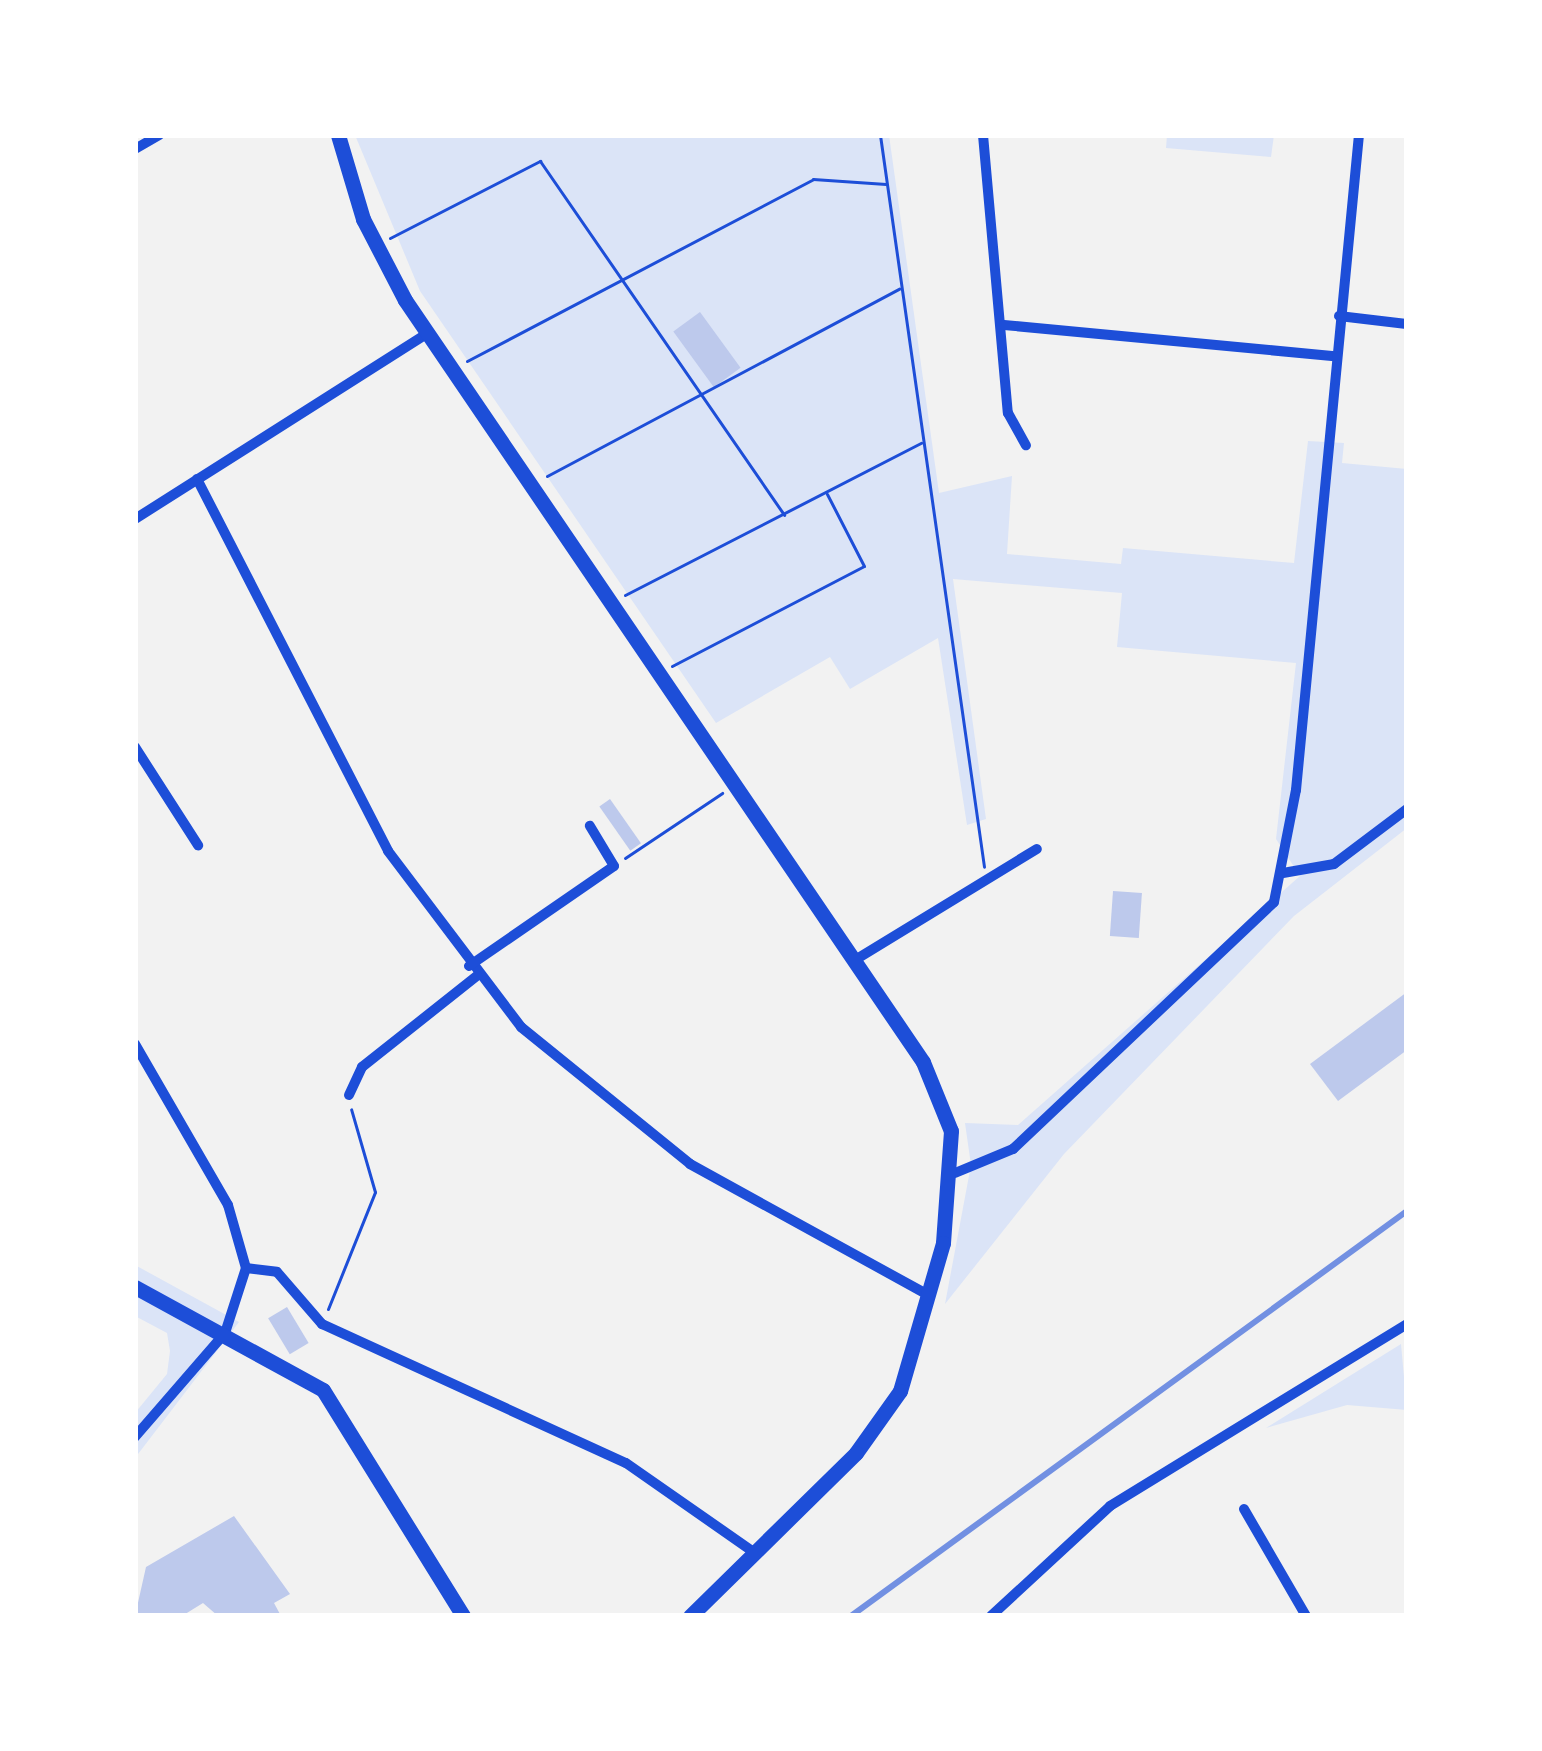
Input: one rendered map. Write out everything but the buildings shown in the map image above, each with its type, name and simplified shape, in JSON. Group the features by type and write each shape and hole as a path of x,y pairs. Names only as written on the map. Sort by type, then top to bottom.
{"main road":[{"path":"338,135 374,246 428,334 923,1062 951,1131 955,1173 912,1367 879,1427 690,1616"},
{"path":"135,1287 323,1390 463,1616"}],"street":[{"path":"135,149 160,135"},
{"path":"983,135 1004,326 1008,413 1026,445"},
{"path":"955,1173 1013,1149 1257,925 1283,873 1359,135"},
{"path":"1339,316 1407,324"},
{"path":"1004,326 1335,356"},
{"path":"135,519 428,334"},
{"path":"197,479 388,851 473,971 521,1027 690,1164 929,1296"},
{"path":"135,747 198,845"},
{"path":"1283,873 1334,864 1407,809"},
{"path":"349,1095 362,1066 473,971 614,866 590,826"},
{"path":"855,960 1037,849"},
{"path":"135,1044 228,1204 246,1268 225,1334 135,1437"},
{"path":"246,1268 278,1272 306,1313 322,1324 560,1426 755,1552"},
{"path":"991,1616 1110,1506 1407,1324"},
{"path":"1244,1509 1306,1616"}],"path":[{"path":"880,135 986,881"},
{"path":"374,246 540,161 784,514"},
{"path":"453,369 812,179 888,184"},
{"path":"532,484 901,289"},
{"path":"611,602 922,442"},
{"path":"659,673 864,566 826,493"},
{"path":"614,866 736,784"},
{"path":"322,1324 375,1192 349,1095"}],"shaded area":[{"path":"355,135 889,135 939,493 1012,476 1007,554 1121,564 1123,548 1294,563 1308,441 1344,443 1342,463 1407,469 1407,828 1294,916 1064,1154 945,1304 971,1165 965,1123 1018,1125 1300,876 1276,839 1296,663 1117,647 1122,593 953,579 986,819 967,825 938,638 850,689 830,657 716,723 420,291"},
{"path":"1167,135 1274,135 1271,157 1166,148"},
{"path":"135,1265 239,1322 135,1458 135,1413 167,1374 170,1351 167,1333 135,1316"},
{"path":"1401,1344 1407,1410 1347,1405 1266,1428"}],"railway":[{"path":"851,1616 1407,1211"}]}
